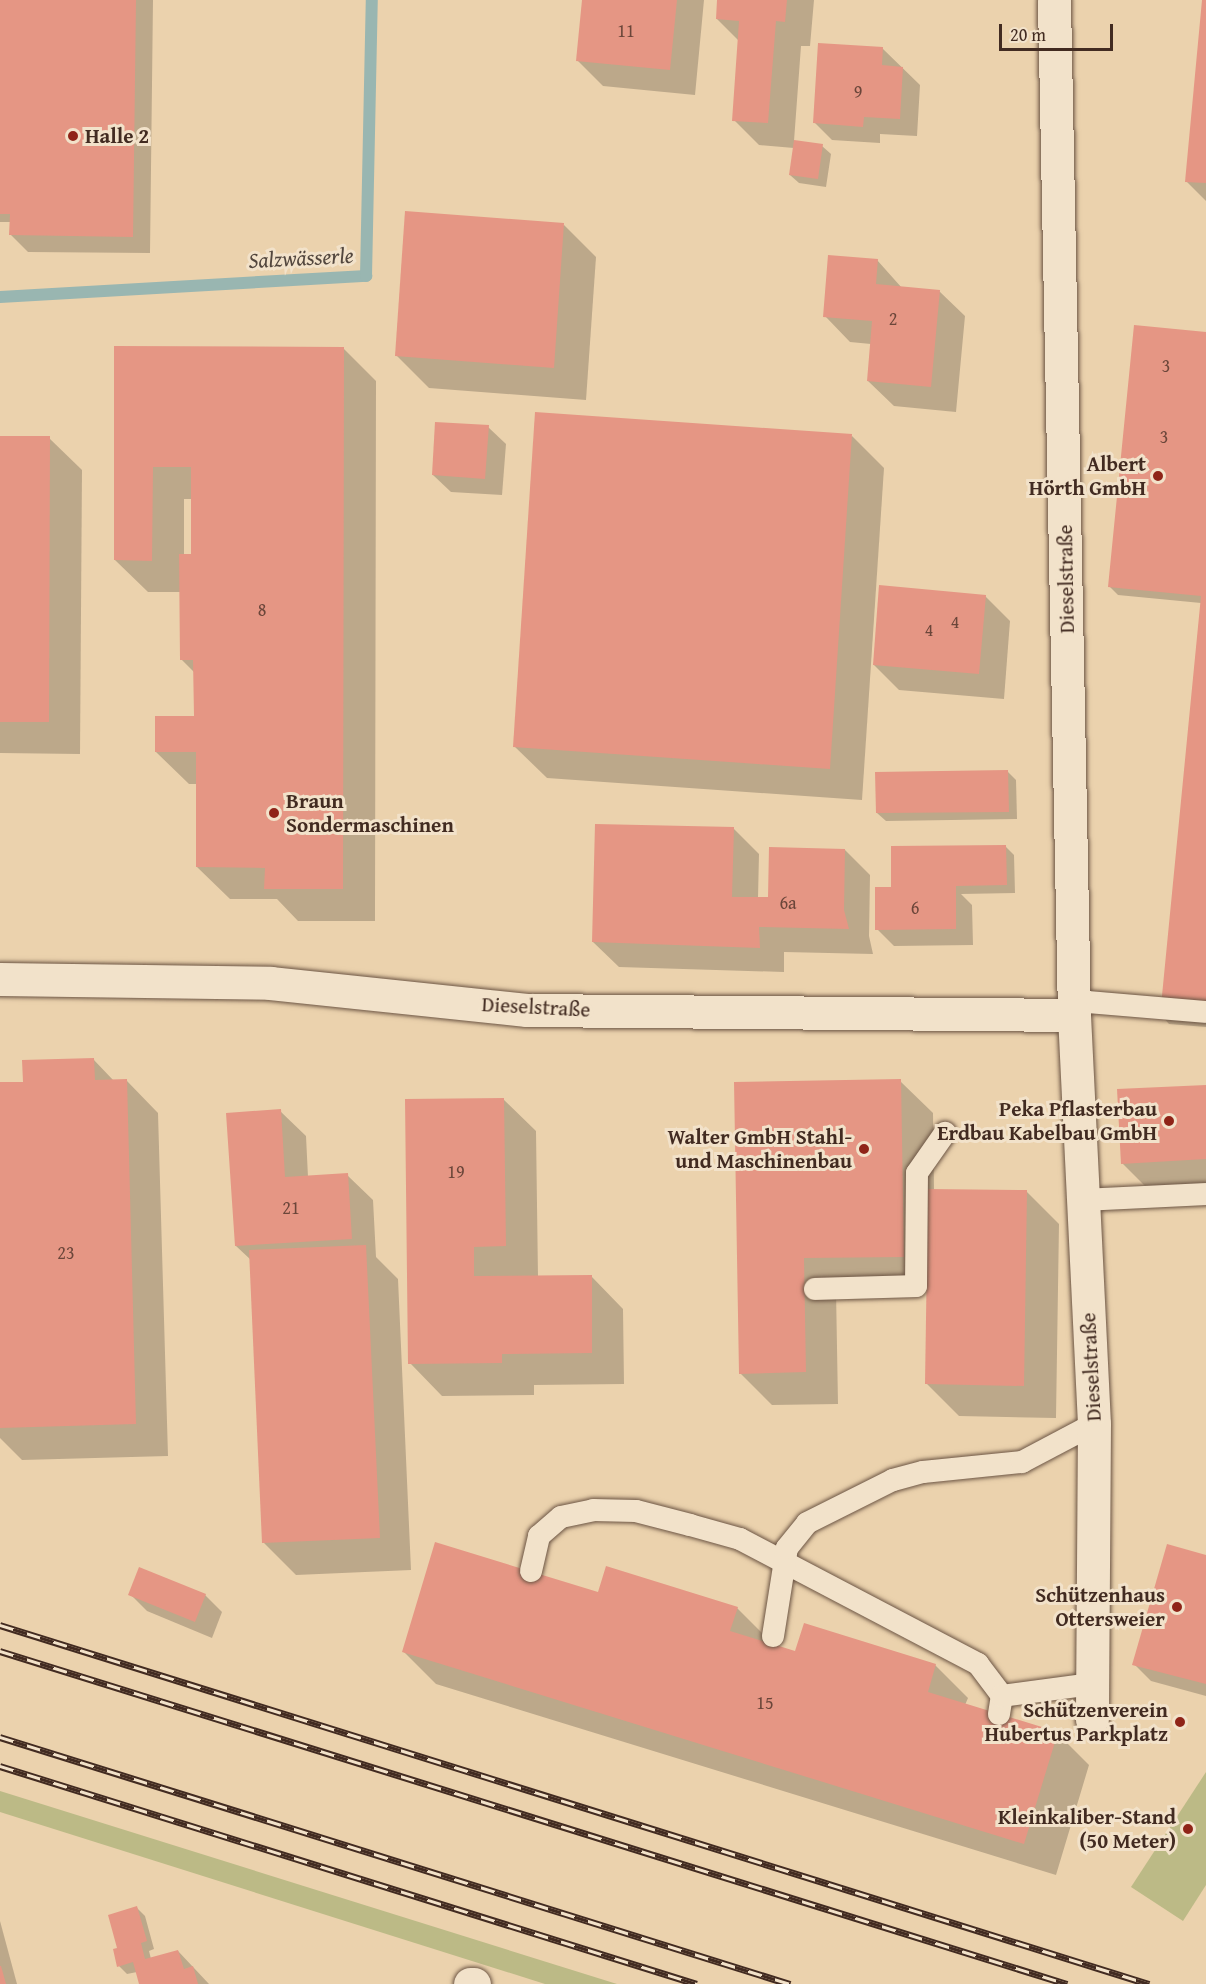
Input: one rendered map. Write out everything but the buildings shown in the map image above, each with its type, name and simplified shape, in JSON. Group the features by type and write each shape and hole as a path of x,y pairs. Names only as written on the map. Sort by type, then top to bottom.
{"street":[{"name":"Dieselstraße","path":"1054,0 1075,1008 1094,1424 1092,1719"},
{"name":"Dieselstraße","path":"0,979 270,983 527,1010 1075,1008"}],"lane":[{"path":"1075,1008 1206,1012"},
{"path":"815,1288 916,1286 917,1173 945,1133"},
{"path":"1083,1200 1206,1194"},
{"path":"772,1636 787,1548 807,1522 843,1503 923,1472 1022,1462 1068,1435 1094,1424"},
{"path":"531,1571 539,1536 561,1518 593,1510 636,1511 730,1536 978,1664 1000,1705 1092,1684"}],"shaded area":[{"name":"Kleinkaliber-Stand (50 Meter)","path":"1206,1772 1206,1885 1183,1921 1131,1887"},
{"path":"0,1791 617,1984 545,1984 0,1812"}],"waterway":[{"name":"Salzwässerle","path":"0,297 366,276 372,0"}],"railway":[{"path":"0,1625 1149,1984"},
{"path":"0,1651 1067,1984"},
{"path":"0,1737 790,1984"},
{"path":"0,1766 697,1984"}],"place":[{"name":"Halle 2","path":"73,136"},
{"name":"Albert Hörth GmbH","path":"1158,476"},
{"name":"Braun Sondermaschinen","path":"274,813"},
{"name":"Peka Pflasterbau Erdbau Kabelbau GmbH","path":"1169,1121"},
{"name":"Walter GmbH Stahl- und Maschinenbau","path":"864,1149"},
{"name":"Schützenhaus Ottersweier","path":"1177,1607"},
{"name":"Schützenverein Hubertus Parkplatz","path":"1180,1722"},
{"name":"Kleinkaliber-Stand (50 Meter)","path":"1188,1829"}]}
